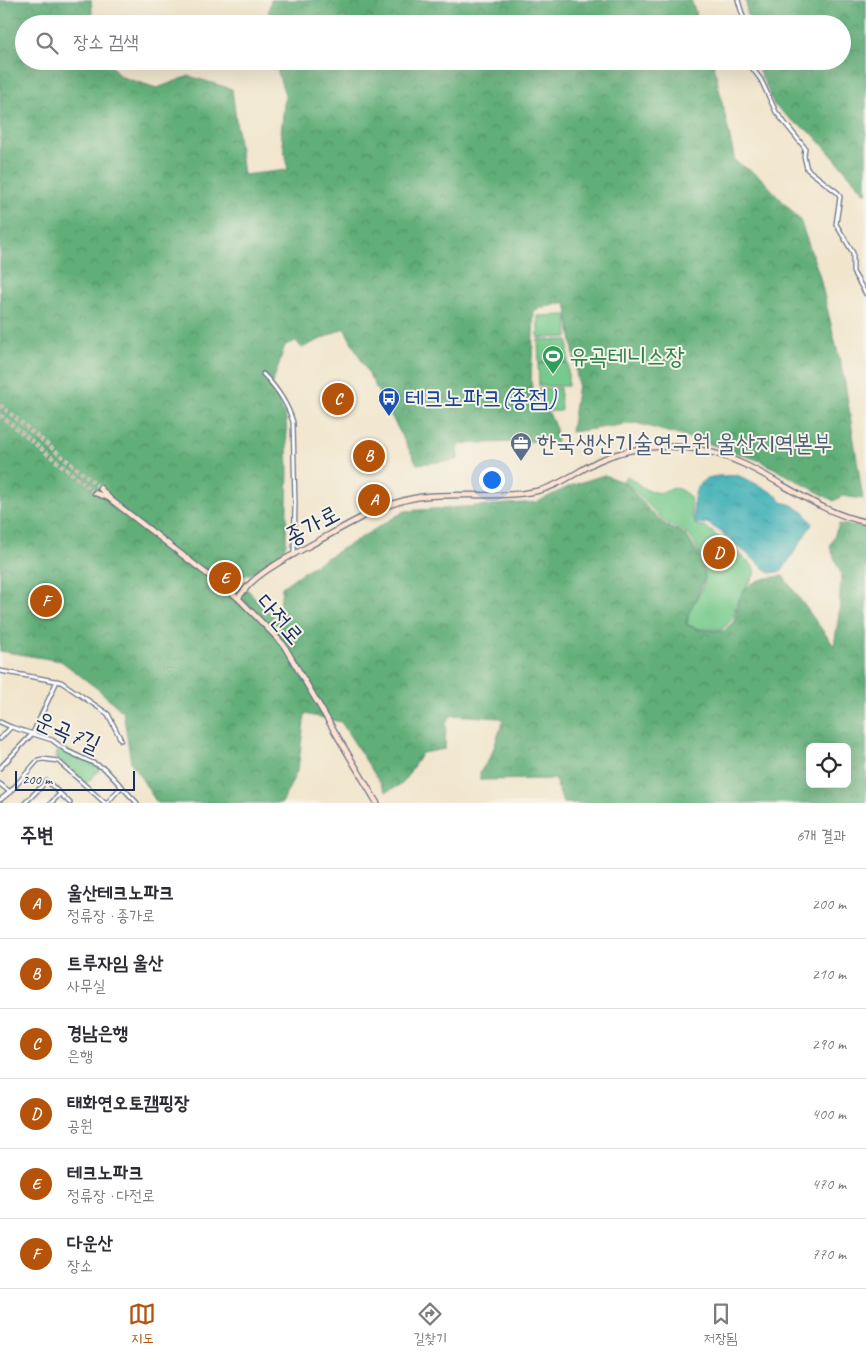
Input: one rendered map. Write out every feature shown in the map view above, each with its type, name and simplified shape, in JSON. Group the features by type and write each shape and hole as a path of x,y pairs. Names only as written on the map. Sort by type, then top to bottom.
{"main road":[{"name":"종가로","path":"238,598 252,581 294,554 392,504 418,498 480,496 536,491 618,454 656,447 690,448 726,456 831,512 866,522"},
{"name":"다전로","path":"100,488 110,498 238,598 283,644 377,803"},
{"name":"다전로","path":"95,493 110,498"}],"street":[{"path":"738,0 742,15"},
{"path":"754,70 761,80 776,112 805,148 804,156 807,169 838,193 840,197 836,224 853,253 853,272 866,294"},
{"path":"262,374 280,393 293,422 294,554"},
{"path":"0,671 58,681 108,714 121,740"},
{"path":"0,768 33,733 58,681"},
{"name":"운곡7길","path":"0,722 52,740 104,768 137,803"},
{"path":"0,739 11,727"},
{"path":"0,800 10,792 38,760 43,759 58,761 106,803 122,786"},
{"path":"26,803 46,781 70,803"},
{"path":"0,784 10,792"},
{"path":"51,803 60,794"}],"green space":[{"path":"0,0 91,0 92,15 15,15 15,70 115,70 119,76 157,88 189,76 232,89 243,175 288,170 281,133 285,95 277,70 715,70 735,161 760,177 800,220 819,274 845,383 863,499 842,496 834,501 761,461 717,446 636,423 571,432 578,384 566,302 534,310 531,382 538,413 549,413 556,429 557,443 543,443 543,441 459,444 458,460 417,464 344,328 302,348 296,341 285,345 272,385 286,419 288,470 286,544 282,552 272,563 259,571 236,578 281,624 282,587 300,574 405,511 537,502 570,486 604,475 620,481 630,488 650,511 670,528 686,534 698,554 705,577 689,612 686,624 699,630 724,631 735,619 741,596 750,585 768,578 783,576 834,646 839,614 841,574 830,547 839,524 866,527 866,803 563,803 555,779 480,780 480,772 491,756 503,721 500,718 452,715 446,723 445,749 422,753 402,784 386,792 341,722 305,714 298,769 282,803 157,803 131,762 123,712 99,690 61,661 0,651"},
{"path":"271,0 691,0 697,15 268,15"},
{"path":"746,0 866,0 866,194 813,134 793,121 774,105 759,70 851,70 851,15 747,15"},
{"name":"유곡테니스장","path":"567,315 568,337 538,338 538,316"},
{"name":"유곡테니스장","path":"538,340 568,340 568,362 539,363"},
{"name":"유곡테니스장","path":"568,363 568,386 539,386 538,364"},
{"name":"유곡테니스장","path":"560,388 561,411 539,411 538,389"},
{"path":"627,476 650,491 665,492 675,488 679,489 690,497 692,516 697,526 705,526 752,565 755,571 754,575 736,604 734,617 723,629 700,629 687,625 690,610 705,580 700,555 688,534 672,527 622,481"},
{"path":"60,746 101,768 86,784 61,761 55,759"}],"water":[{"path":"737,475 761,486 776,495 782,502 792,505 805,513 812,524 782,571 770,573 721,532 707,523 695,524 694,496 700,484 705,479 712,477"}],"tunnel":[{"path":"0,405 100,488"},
{"path":"0,415 95,493"}],"place":[{"name":"유곡테니스장","path":"553,375"},
{"name":"경남은행","path":"338,399"},
{"name":"테크노파크(종점)","path":"389,417"},
{"name":"트루자임 울산","path":"369,456"},
{"name":"한국생산기술연구원 울산지역본부","path":"521,462"},
{"name":"울산테크노파크","path":"374,500"},
{"name":"태화연오토캠핑장","path":"719,553"},
{"name":"테크노파크","path":"225,578"},
{"name":"다운산","path":"46,601"}]}
